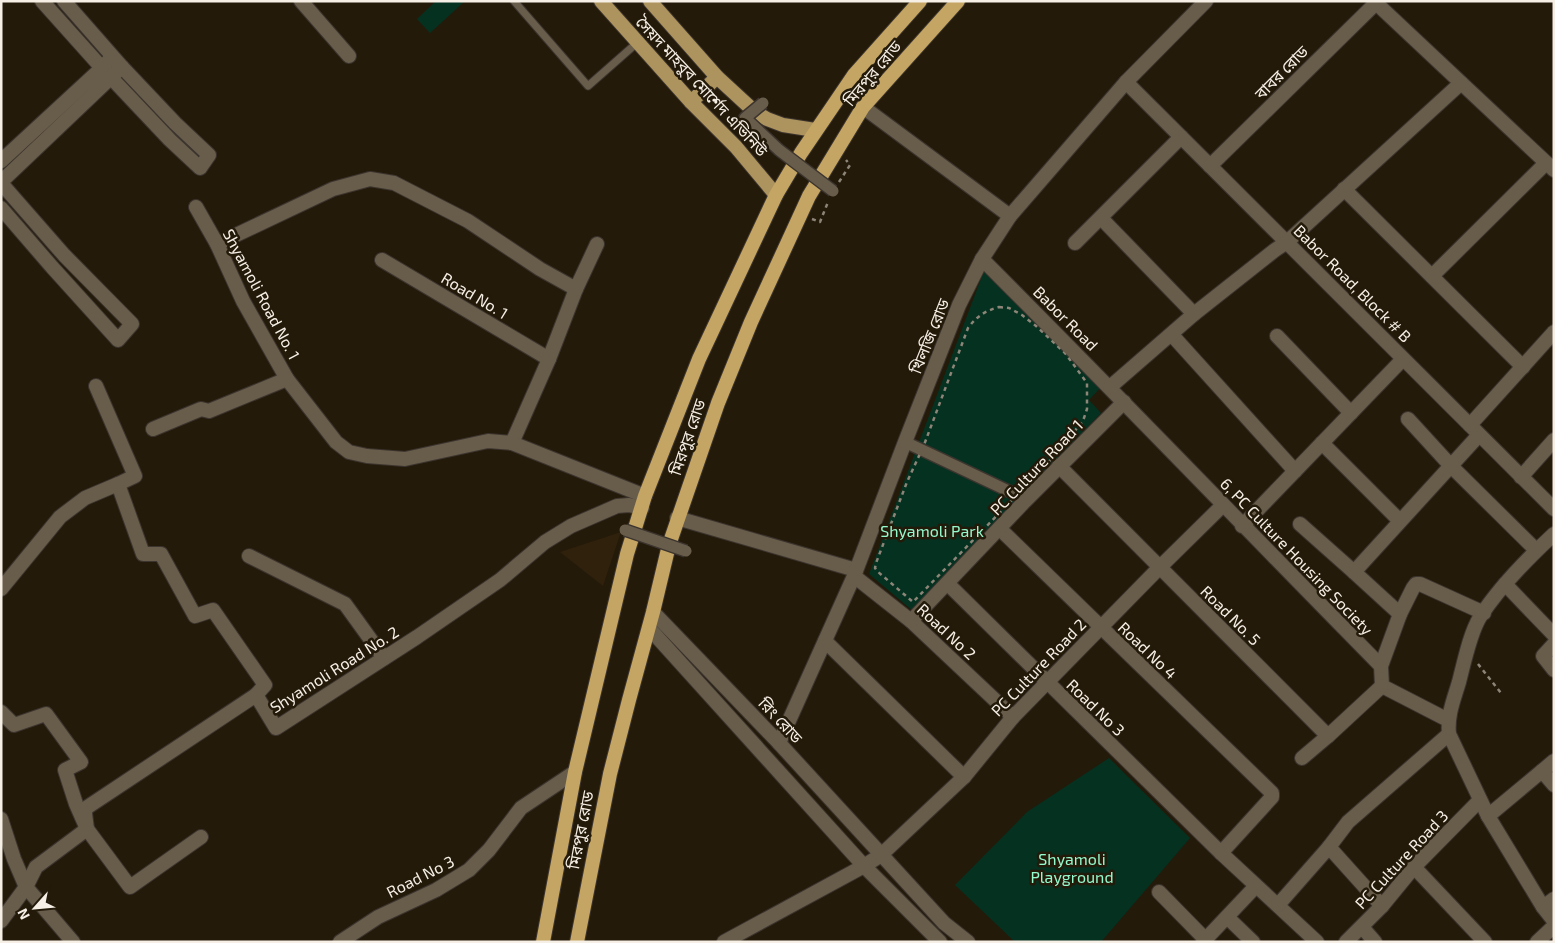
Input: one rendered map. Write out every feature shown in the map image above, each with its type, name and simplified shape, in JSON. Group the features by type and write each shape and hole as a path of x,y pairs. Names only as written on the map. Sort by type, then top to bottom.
{"highway":[{"name":"মিরপুর রোড","path":"543,942 575,772 628,554 644,502 699,359 776,195 815,130 854,75 920,1"},
{"name":"মিরপুর রোড","path":"577,942 610,774 669,545 718,403 750,322 809,196 863,107 958,1"}],"main road":[{"name":"সৈয়দ মাহবুব মোর্শেদ এভিনিউ","path":"601,1 691,102 736,147 776,195"},
{"name":"সৈয়দ মাহবুব মোর্শেদ এভিনিউ","path":"650,1 717,77 755,112 768,119 796,128 815,130"},
{"path":"691,102 717,77"}],"street":[{"path":"42,1 170,140 200,168 209,155 175,124 117,62 64,1"},
{"path":"300,1 349,56"},
{"name":"খিলজি রোড","path":"779,743 855,573 959,305 982,260 1010,216 1126,82 1206,1"},
{"name":"বাবর রোড","path":"1210,166 1377,2 1550,167 1432,276"},
{"path":"1,161 117,62"},
{"path":"1,208 118,340 132,324 64,255 1,182 106,72"},
{"name":"Babor Road, Block # B","path":"1126,82 1554,509"},
{"path":"1110,387 1194,314 1287,242 1461,82"},
{"path":"763,103 745,118 778,150 833,191"},
{"path":"863,107 1010,216"},
{"path":"1075,243 1181,137"},
{"path":"216,244 333,189 370,178 394,183 468,221 540,269 576,289"},
{"path":"1344,189 1523,367"},
{"name":"Shyamoli Road No. 1","path":"196,207 243,301 287,379 336,442 349,452 367,456 405,459 488,441 512,443 644,502"},
{"path":"1101,218 1194,314"},
{"path":"512,443 596,244"},
{"path":"52,267 64,255"},
{"name":"Road No. 1","path":"382,260 549,359"},
{"name":"Babor Road","path":"982,260 1124,402"},
{"path":"1354,572 1451,466 1475,430 1523,367 1554,332"},
{"path":"1172,335 1295,471"},
{"path":"1277,336 1351,413"},
{"path":"1242,526 1404,359"},
{"path":"154,430 201,410 209,411 287,379"},
{"path":"1,590 60,517 85,498 135,476 96,386"},
{"name":"PC Culture Road 1","path":"911,621 1000,529 1021,498 1059,466 1124,402"},
{"name":"6, PC Culture Housing Society","path":"1124,402 1242,526 1381,666"},
{"path":"1408,419 1451,466 1536,550"},
{"path":"1520,477 1554,440"},
{"path":"905,442 1021,498"},
{"path":"1322,443 1400,522"},
{"name":"Road No. 5","path":"1059,466 1328,736"},
{"path":"118,484 143,554 161,554 194,616 212,610 265,685 256,695"},
{"name":"Shyamoli Road No. 2","path":"87,829 86,808 256,695 276,728 500,580 545,542 571,526 617,506 644,502"},
{"name":"PC Culture Road 2","path":"881,855 964,777 1013,717 1046,682 1222,505"},
{"path":"677,518 855,573"},
{"path":"1300,524 1400,614"},
{"name":"Road No 4","path":"1000,529 1272,795 1221,853"},
{"path":"625,530 686,551"},
{"path":"1278,905 1329,847 1348,822 1448,727 1467,651 1479,618 1505,584 1536,550 1554,534"},
{"path":"249,556 345,604 384,658"},
{"name":"Road No 2","path":"855,573 911,621 1013,717"},
{"name":"Road No 3","path":"948,584 1221,853 1317,942"},
{"path":"1382,686 1381,666 1400,614 1416,584 1420,584 1484,612"},
{"path":"1505,584 1554,635"},
{"name":"রিং রোড","path":"653,612 779,743 944,923 968,942"},
{"path":"649,628 864,866 940,942"},
{"path":"825,642 964,777"},
{"path":"1554,644 1543,656 1554,670"},
{"path":"1302,758 1382,686"},
{"path":"1382,686 1448,727 1488,816 1549,903 1554,920"},
{"path":"1,712 14,725 46,714 81,762 65,770 76,804 87,829 130,887 201,837"},
{"path":"1488,816 1554,761"},
{"path":"1542,771 1554,785"},
{"name":"Road No 3","path":"340,942 378,917 436,890 469,870 489,850 521,808 575,772"},
{"name":"PC Culture Road 3","path":"1346,942 1382,906 1414,867 1480,800"},
{"path":"1,819 14,859 26,887 73,942"},
{"path":"1,921 26,887 36,867 87,829"},
{"path":"1329,847 1382,906"},
{"path":"724,942 881,855"},
{"path":"1414,867 1485,942"},
{"path":"1159,892 1204,941 1256,886"},
{"path":"1228,917 1253,942"},
{"path":"1537,942 1554,926"},
{"path":"1362,927 1375,942"}],"lane":[{"path":"514,1 588,86 638,42"}],"path":[{"path":"800,215 820,222 833,191 850,165 836,150"},
{"path":"999,307 1009,308 1022,315 1065,353 1087,382 1087,408 1083,421 1021,498 914,602 875,568 907,482 922,450 968,328 977,316 990,309 999,307"},
{"path":"1467,651 1500,693"}],"shaded area":[{"path":"621,532 603,586 560,552"}],"green space":[{"path":"436,1 465,1 430,33 417,19"},
{"name":"Shyamoli Park","path":"984,271 1102,386 1089,400 1101,413 913,611 869,574"},
{"name":"Shyamoli Playground","path":"1109,758 1190,838 1101,942 1015,942 955,885 1027,812"}]}
